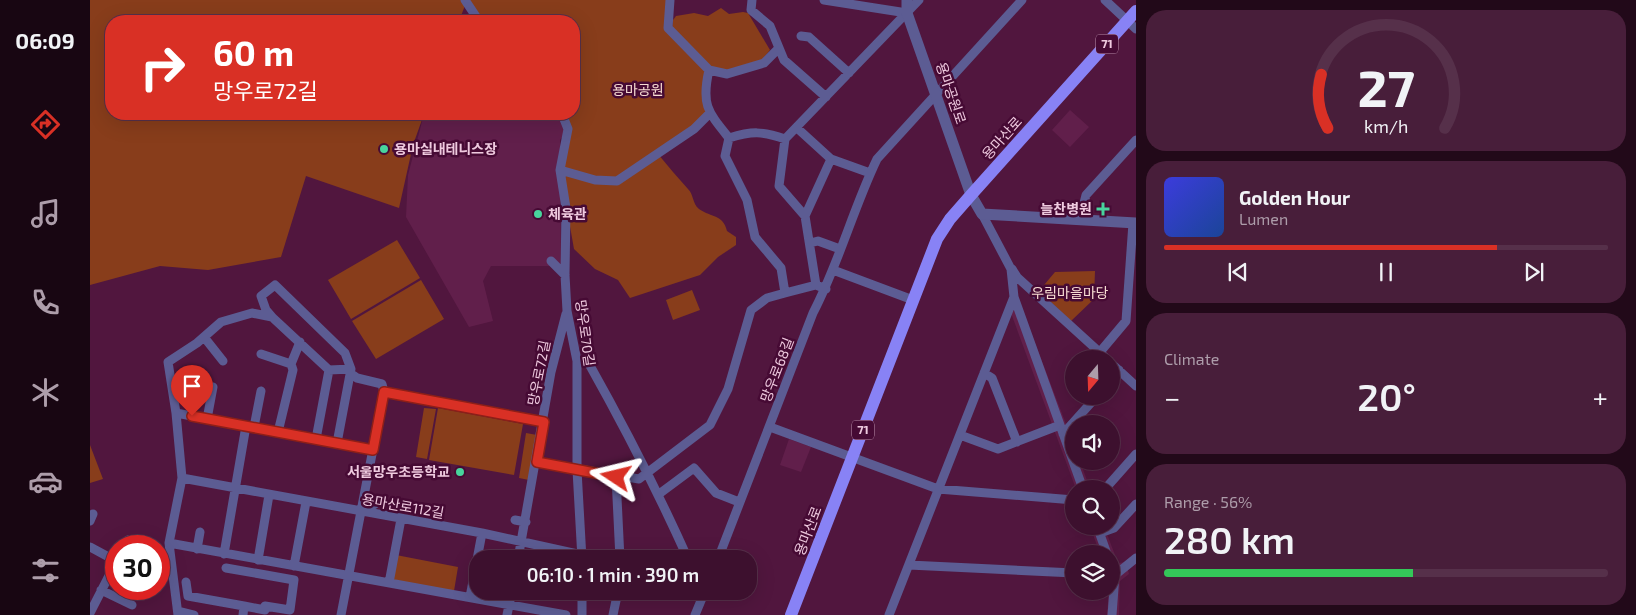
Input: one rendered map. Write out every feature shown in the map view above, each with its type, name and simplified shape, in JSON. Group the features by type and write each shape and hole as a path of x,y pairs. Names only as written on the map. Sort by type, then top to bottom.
{"main road":[{"name":"용마산로","path":"791,615 937,238 971,195 1133,20"}],"street":[{"path":"465,0 475,15"},
{"path":"670,0 668,28 709,70 730,74 756,66 764,63 779,48"},
{"path":"752,0 752,11 770,26 784,60 826,98"},
{"path":"824,0 907,12"},
{"name":"용마공원로","path":"907,0 907,12 935,93 971,195 982,214"},
{"path":"816,285 805,216 779,186 785,139 919,0"},
{"name":"망우로68길","path":"721,550 813,313 826,289 840,249 877,159 935,93 1022,0"},
{"path":"1105,0 1133,20"},
{"path":"801,36 809,37 849,74"},
{"path":"709,70 705,88 709,114 729,138"},
{"path":"560,170 595,180 617,181 694,129 709,114"},
{"name":"망우로70길","path":"564,120 568,129 560,170 566,208 564,276 566,311 577,361 577,470 582,550"},
{"path":"797,128 831,160 870,173"},
{"path":"729,138 746,133 762,132 785,139"},
{"path":"729,138 725,156 747,200 755,236 781,268 784,293"},
{"path":"1080,219 1086,195 1134,144"},
{"path":"805,216 831,160"},
{"path":"982,214 1135,223 1131,321 1102,350"},
{"path":"982,214 1011,268 1018,277 1098,350"},
{"path":"810,243 818,241 840,249"},
{"path":"550,261 564,276"},
{"path":"1011,268 1014,297 1080,480"},
{"path":"833,270 913,300"},
{"path":"336,443 350,371 345,353 276,285 261,296 266,310 272,317 329,370 350,371 360,380 382,384 384,392 342,615"},
{"path":"537,462 637,480 710,425 728,389 751,310 767,298 784,293 816,285 826,289"},
{"path":"889,615 1014,297"},
{"name":"망우로72길","path":"520,550 544,422 551,372 566,311"},
{"path":"170,538 182,478 176,413 168,362 204,337 221,322 252,312 272,317"},
{"path":"204,337 223,361"},
{"path":"290,364 300,342"},
{"path":"261,354 290,364 293,370 278,432"},
{"path":"577,361 588,362 659,494 684,550"},
{"path":"316,439 329,370"},
{"path":"1120,371 1136,386"},
{"path":"984,373 992,378 1017,442"},
{"path":"207,419 214,387"},
{"path":"224,554 234,489 260,391"},
{"path":"384,392 544,422"},
{"path":"1064,434 1089,405"},
{"path":"176,413 373,450"},
{"path":"960,435 997,448 1060,425"},
{"path":"770,427 938,489 1065,499"},
{"path":"1112,480 1136,454"},
{"path":"659,494 694,468 716,493 739,502"},
{"name":"용마산로112길","path":"616,477 620,550"},
{"name":"용마산로112길","path":"182,478 482,533 554,550"},
{"path":"258,560 269,495"},
{"path":"293,615 306,502"},
{"path":"361,512 375,504"},
{"path":"1120,521 1136,504"},
{"path":"389,582 401,519"},
{"path":"515,520 526,522"},
{"path":"197,549 200,532"},
{"path":"479,550 482,533"},
{"path":"170,543 469,598"},
{"path":"90,547 105,556"},
{"path":"170,551 178,613 194,615"},
{"path":"1120,570 1136,558"},
{"path":"909,564 1065,573"},
{"path":"186,582 188,596 244,610 264,610 265,606 290,610 294,580 226,568"},
{"path":"90,613 105,583"},
{"path":"101,590 132,605"},
{"path":"481,600 544,614 566,615"},
{"path":"507,615 510,600"},
{"path":"582,600 582,615"},
{"path":"614,615 616,600"},
{"path":"695,615 701,600"},
{"path":"1112,600 1112,615"}],"shaded area":[{"path":"1070,110 1089,127 1070,147 1052,130"},
{"path":"422,120 562,120 568,129 560,140 561,266 491,266 483,281 493,321 469,327 406,217 408,175"},
{"path":"1019,301 1065,421 1065,459 1008,305"},
{"path":"789,439 811,447 801,472 780,465"},
{"path":"1069,470 1083,470 1087,480 1073,480"},
{"path":"1093,535 1107,535 1111,545 1097,545"},
{"path":"1126,562 1129,574 1120,581 1120,563"},
{"path":"1108,600 1119,600 1119,615 1107,615"}],"green space":[{"name":"용마공원","path":"90,0 670,0 668,29 709,70 709,114 658,154 690,191 697,207 720,219 727,231 736,237 736,245 718,257 700,275 630,298 618,280 595,269 574,249 560,170 568,129 564,120 580,120 580,15 475,15 466,3 461,15 105,15 105,120 422,120 413,145 399,208 306,176 281,257 208,270 160,266 90,285"},
{"path":"721,8 729,14 748,13 770,50 762,60 727,70 711,67 672,29 673,20 676,16 694,13 708,16"},
{"path":"397,240 420,278 351,319 328,280"},
{"name":"우림마을마당","path":"1095,271 1094,299 1071,321 1039,291 1055,272"},
{"path":"421,280 444,319 376,359 352,321"},
{"path":"692,290 700,310 673,320 666,300"},
{"path":"424,408 436,409 427,459 416,457"},
{"path":"438,408 523,424 514,475 429,460"},
{"path":"526,433 537,435 529,480 519,478"},
{"path":"90,445 103,479 90,483"},
{"path":"396,555 458,567 454,591 391,580"}],"place":[{"name":"용마실내테니스장","path":"384,149"},
{"name":"늘찬병원","path":"1103,209"},
{"name":"체육관","path":"538,214"},
{"name":"서울망우초등학교","path":"460,472"}],"route":[{"path":"192,416 373,450 384,392 544,422 537,462 616,477"}]}
